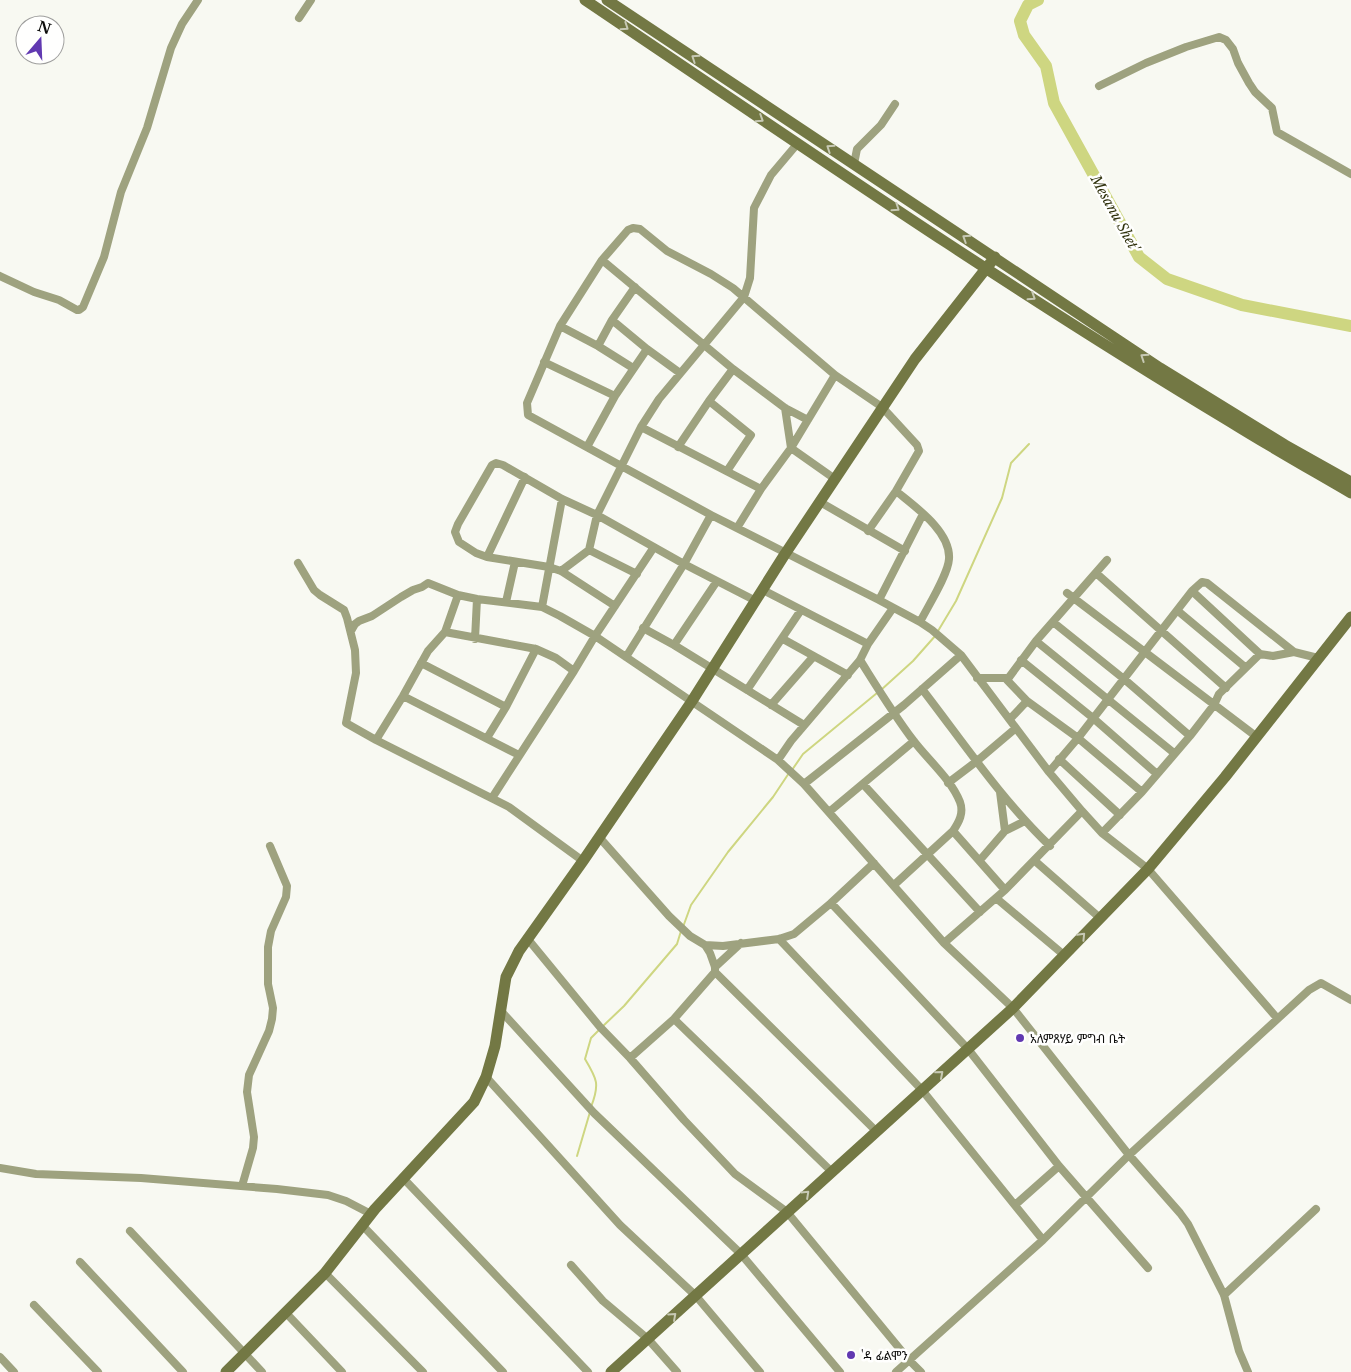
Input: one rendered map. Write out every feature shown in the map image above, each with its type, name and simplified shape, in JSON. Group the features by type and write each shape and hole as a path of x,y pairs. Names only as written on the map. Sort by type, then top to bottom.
{"street":[{"path":"0,276 34,292 59,300 77,310 83,307 104,257 121,192 147,128 171,48 182,24 198,0"},
{"path":"299,18 311,0"},
{"path":"585,0 752,114 986,267 1175,382 1351,493"},
{"path":"607,0 994,256 1175,382 1351,482"},
{"path":"1099,86 1153,60 1219,37 1226,40 1233,49 1238,63 1255,92 1272,108 1277,132 1351,174"},
{"path":"854,164 857,149 881,125 895,104"},
{"path":"561,571 589,550 597,515 641,427 659,400 744,297 750,278 754,208 771,175 798,143"},
{"path":"868,531 896,491 919,449 882,407 835,375 744,297 711,274 667,251 640,229 633,228 628,230 602,260 560,326 527,404 528,414 711,515 879,600 932,630 961,655 1049,772 1082,811 1102,833 1148,869 1277,1018"},
{"path":"226,1372 325,1272 362,1225 477,1096 486,1077 495,1046 506,977 527,938 583,861 692,701 785,554 882,407 915,359 994,256"},
{"path":"602,260 733,370 785,408 808,420"},
{"path":"598,346 612,320 635,287"},
{"path":"612,320 680,373"},
{"path":"560,326 598,346 633,368"},
{"path":"587,447 615,396 647,349"},
{"path":"544,362 615,396"},
{"path":"678,447 709,401 733,370"},
{"path":"737,528 791,448 835,375"},
{"path":"709,401 751,435 727,472"},
{"path":"785,408 791,448 835,479"},
{"path":"641,427 761,490"},
{"path":"615,606 561,571 476,553 459,542 455,532 458,524 492,465 496,463 503,465 684,564 756,601"},
{"path":"487,556 525,477"},
{"path":"896,491 936,528 946,544 949,559 944,575 920,622"},
{"path":"542,607 562,498"},
{"path":"820,502 905,551"},
{"path":"879,600 923,514"},
{"path":"626,657 684,564 711,515"},
{"path":"492,798 654,547"},
{"path":"589,550 637,574"},
{"path":"1007,678 1036,641 1107,560"},
{"path":"506,602 515,562"},
{"path":"298,563 314,590 344,610 351,631 355,650 356,673 346,723 509,807 583,861"},
{"path":"1096,573 1226,688"},
{"path":"674,645 717,581"},
{"path":"1049,772 1078,738 1192,591 1202,582 1207,583 1294,652 1318,658"},
{"path":"351,631 359,621 372,616 407,593 428,583 458,595 542,607 595,636 778,760 804,784 944,943 1013,1008 1129,1156 1180,1213 1188,1224 1224,1295 1238,1351 1248,1372"},
{"path":"763,590 868,644"},
{"path":"1192,591 1260,654 1273,656 1294,652"},
{"path":"1067,593 1257,737"},
{"path":"376,740 428,650 445,632 458,595"},
{"path":"475,639 477,599"},
{"path":"778,760 804,725 860,660 868,644 893,608"},
{"path":"746,690 783,639 801,610"},
{"path":"1178,611 1245,667"},
{"path":"611,1372 1013,1008 1148,869 1257,737 1351,617"},
{"path":"1053,622 1124,679 1190,736"},
{"path":"643,628 804,725"},
{"path":"445,632 536,649 556,658 574,671"},
{"path":"783,639 848,675"},
{"path":"1036,641 1174,753"},
{"path":"487,738 506,707 536,649"},
{"path":"1102,833 1142,792 1190,736 1214,705 1216,698 1260,654"},
{"path":"804,784 922,689 961,655"},
{"path":"772,705 813,657"},
{"path":"860,660 893,712 948,783 962,807 960,822 953,831 926,854 894,886"},
{"path":"1021,660 1093,718 1157,774"},
{"path":"421,663 506,707"},
{"path":"978,678 1007,678"},
{"path":"1007,678 1027,701 1078,738 1142,792"},
{"path":"922,689 1000,792 1050,846"},
{"path":"403,696 519,755"},
{"path":"1010,719 1027,701"},
{"path":"948,783 1016,728"},
{"path":"829,812 914,741"},
{"path":"1059,759 1120,815"},
{"path":"863,784 980,912"},
{"path":"1000,792 1005,831"},
{"path":"944,943 1005,890 1050,846 1082,811"},
{"path":"980,860 1005,831 1025,821"},
{"path":"953,831 1005,890"},
{"path":"599,837 669,916 690,936 705,945 710,953 715,970 876,1131"},
{"path":"242,1186 253,1148 254,1137 247,1092 249,1075 269,1031 273,1008 268,984 268,948 271,931 286,897 287,886 270,846"},
{"path":"1035,861 1100,918"},
{"path":"705,945 723,946 779,939 794,934 874,863"},
{"path":"996,898 1064,955"},
{"path":"831,903 968,1049 1059,1166 1148,1268"},
{"path":"527,938 600,1026 735,1174 787,1212 921,1372"},
{"path":"779,939 922,1090 1043,1240"},
{"path":"630,1058 674,1019 715,970 741,943"},
{"path":"896,1372 1043,1240 1129,1156 1309,990 1321,983 1351,1000"},
{"path":"502,1011 594,1113 741,1254 840,1372"},
{"path":"674,1019 831,1171"},
{"path":"486,1077 528,1126 620,1225 696,1296 760,1372"},
{"path":"1014,1205 1059,1166"},
{"path":"0,1168 36,1174 141,1178 328,1195 346,1201 372,1214"},
{"path":"403,1178 588,1372"},
{"path":"1224,1295 1316,1209"},
{"path":"362,1225 504,1372"},
{"path":"130,1231 262,1372"},
{"path":"80,1262 183,1372"},
{"path":"572,1265 603,1301 648,1338 676,1372"},
{"path":"325,1272 423,1372"},
{"path":"34,1305 98,1372"},
{"path":"286,1313 342,1372"},
{"path":"0,1357 14,1372"}],"waterway":[{"name":"Mesanu Shet'","path":"1038,0 1028,5 1020,21 1024,35 1046,66 1054,103 1139,257 1167,279 1242,305 1351,326"},
{"path":"938,631 956,601 1002,498 1011,463 1029,444"},
{"path":"881,690 913,661 936,635"},
{"path":"792,770 803,754 877,693"},
{"path":"683,927 691,905 728,852 773,797 789,773"},
{"path":"602,1027 624,1006 677,944 681,931"},
{"path":"591,1107 596,1093 596,1082 585,1059 591,1038 599,1030"},
{"path":"577,1156 590,1112"}],"place":[{"name":"አለምጸሃይ ምግብ ቤት","path":"1020,1038"},
{"name":"'ዳ ፊልሞን","path":"851,1355"}]}
